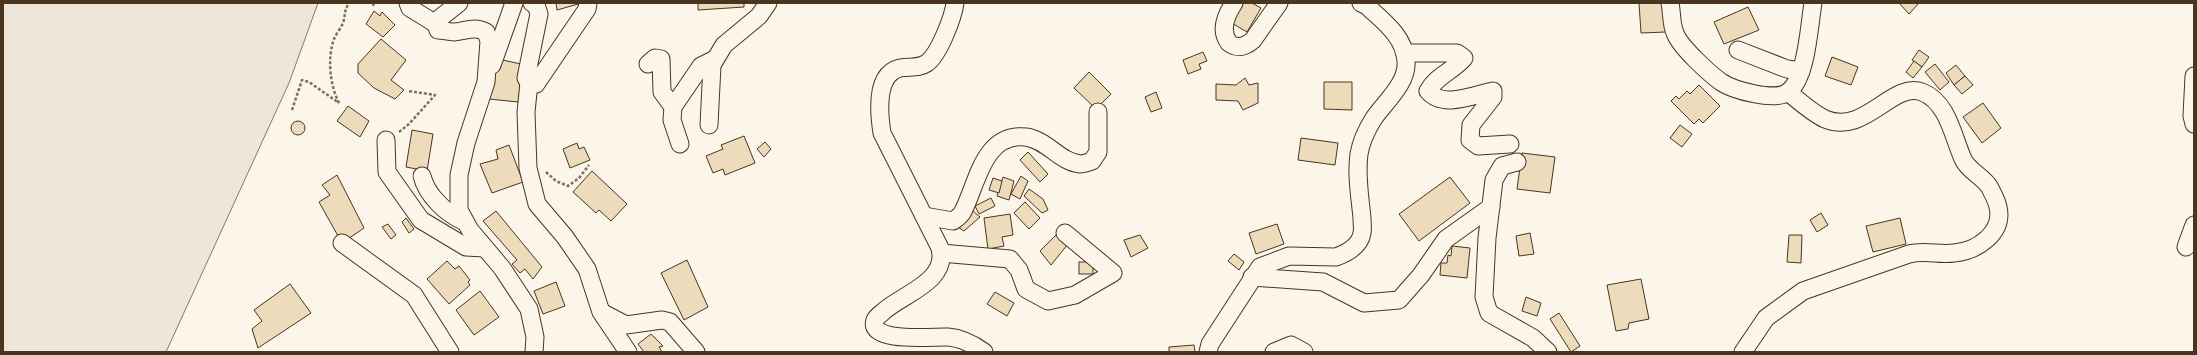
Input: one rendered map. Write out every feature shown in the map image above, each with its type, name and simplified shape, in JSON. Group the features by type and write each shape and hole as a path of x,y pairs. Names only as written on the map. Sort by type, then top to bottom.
{"street":[{"path":"408,3 410,8 436,24 438,30 454,32 468,28 486,32 489,41 486,82"},
{"path":"436,24 440,18 459,3"},
{"path":"514,3 466,143 459,175 459,210 464,221 502,268 529,309 535,337 534,352"},
{"path":"532,3 536,5 539,14 526,78 530,83 536,84 542,78 556,51 586,9 588,3"},
{"path":"708,125 712,65 724,45 760,16 768,3"},
{"path":"955,3 950,22 931,59 921,66 894,71 885,80 883,86 879,115 882,133 941,253 941,264 934,276 889,306 876,318 875,327 881,333 901,337 948,337 959,339 969,342 984,352"},
{"path":"1234,3 1227,13 1224,31 1229,43 1238,47 1248,44 1253,40 1279,3"},
{"path":"1208,352 1210,344 1252,277 1260,267 1288,256 1336,257 1348,252 1359,242 1362,234 1358,175 1360,148 1374,119 1393,93 1406,71 1405,52 1400,40 1392,29 1367,6 1361,3"},
{"path":"1670,3 1675,34 1698,63 1722,82 1750,93 1768,96 1781,95 1788,92 1796,83 1802,71 1809,5"},
{"path":"1738,50 1787,69 1802,71"},
{"path":"1405,52 1457,53 1464,58 1458,66 1432,83 1428,91 1432,96 1447,101 1493,91 1492,97 1471,125 1470,140 1478,146 1510,144"},
{"path":"648,64 655,58 661,59 662,92 673,107"},
{"path":"680,144 672,120 673,107 701,66 715,59"},
{"path":"2194,76 2192,116 2194,124"},
{"path":"530,83 526,112 528,168 537,204 565,236 586,269 600,312 628,352"},
{"path":"1743,352 1766,318 1803,291 1909,254 1919,252 1955,253 1981,245 1998,227 1999,208 1989,186 1964,162 1945,113 1935,99 1920,92 1903,93 1855,121 1837,123 1824,119 1788,92"},
{"path":"924,216 952,221 962,214 982,163 997,147 1008,139 1024,137 1040,140 1062,157 1081,164 1092,161 1098,152 1098,112"},
{"path":"386,140 387,172 421,220 466,248 485,248"},
{"path":"1518,162 1502,166 1494,180 1485,265 1484,297 1489,313 1532,338 1548,352"},
{"path":"422,176 440,205 450,214 464,221"},
{"path":"1252,277 1323,282 1364,303 1398,300 1421,275 1446,239 1491,207"},
{"path":"2186,247 2194,225"},
{"path":"941,253 1010,259 1019,270 1026,289 1048,301 1075,295 1112,273 1065,233"},
{"path":"342,243 414,295 450,352"},
{"path":"600,312 626,325 662,320 670,322 696,352"},
{"path":"1274,352 1291,345 1304,352"}],"path":[{"path":"292,110 302,80 309,82 339,103 332,86 330,54 333,41 342,24 343,13 349,3"},
{"path":"373,3 374,7"},
{"path":"386,140 409,124 435,95 408,91"},
{"path":"528,148 547,173 568,186 579,178 589,165"}],"shaded area":[{"path":"3,3 318,3 289,83 166,352 3,352"}],"building":[{"path":"556,3 582,3 557,10"},
{"path":"698,3 744,3 744,7 698,10"},
{"path":"1241,3 1252,3 1261,8 1247,32 1230,22"},
{"path":"1639,3 1664,3 1666,32 1641,33"},
{"path":"1899,3 1919,3 1909,14"},
{"path":"1748,7 1759,30 1724,44 1714,22"},
{"path":"374,11 380,16 382,12 395,25 383,37 366,24"},
{"path":"381,39 406,60 391,80 404,90 395,99 374,88 358,73 358,64"},
{"path":"1919,50 1929,57 1922,67 1912,60"},
{"path":"1203,52 1207,61 1199,64 1201,69 1188,74 1183,60"},
{"path":"1832,57 1858,67 1851,85 1825,76"},
{"path":"498,59 521,64 523,72 518,102 489,99"},
{"path":"1914,61 1922,67 1913,78 1906,72"},
{"path":"1935,64 1949,82 1940,90 1925,72"},
{"path":"1956,65 1965,76 1954,85 1946,73"},
{"path":"1089,72 1111,94 1096,109 1074,88"},
{"path":"1965,76 1973,85 1962,94 1954,85"},
{"path":"1245,78 1249,85 1258,83 1258,103 1243,110 1238,101 1216,100 1216,84 1236,85"},
{"path":"1324,82 1352,82 1352,110 1324,109"},
{"path":"1699,85 1720,106 1703,123 1699,119 1694,124 1671,101 1676,96 1679,99 1687,91 1690,94"},
{"path":"1156,92 1162,108 1151,112 1145,97"},
{"path":"1983,103 2001,128 1982,143 1963,117"},
{"path":"348,106 369,121 360,137 337,121"},
{"path":"295,121 301,121 305,125 305,131 301,135 295,135 291,131 291,125"},
{"path":"1680,125 1692,134 1682,147 1670,138"},
{"path":"412,130 433,134 427,171 406,167"},
{"path":"744,136 755,163 725,175 723,169 713,173 706,156 723,149 721,145"},
{"path":"1301,138 1338,143 1335,165 1298,160"},
{"path":"765,142 771,149 764,157 757,149"},
{"path":"577,143 579,149 584,147 590,160 570,168 563,149"},
{"path":"509,145 523,182 492,193 480,164 498,159 496,150"},
{"path":"1028,152 1048,174 1040,182 1020,160"},
{"path":"1522,153 1555,157 1550,193 1517,189"},
{"path":"592,171 627,204 611,221 599,210 596,213 573,192"},
{"path":"337,175 364,228 342,243 319,202 330,195 322,185"},
{"path":"1021,176 1028,181 1020,199 1011,194"},
{"path":"1003,177 1014,181 1009,200 997,196"},
{"path":"1450,177 1470,203 1419,241 1399,214"},
{"path":"993,178 1002,181 999,193 989,190"},
{"path":"1029,189 1043,199 1048,210 1042,213 1024,196"},
{"path":"991,198 995,206 979,214 975,206"},
{"path":"1025,202 1040,218 1029,229 1014,213"},
{"path":"496,211 542,267 533,279 525,269 520,273 512,264 517,260 483,221"},
{"path":"973,211 980,217 964,231 958,227"},
{"path":"1821,213 1828,225 1817,232 1810,220"},
{"path":"1010,214 1013,235 1002,237 1004,246 988,249 984,218"},
{"path":"406,218 414,229 409,233 402,222"},
{"path":"1900,218 1906,244 1873,252 1866,226"},
{"path":"388,224 396,235 391,239 382,227"},
{"path":"1277,224 1284,244 1256,254 1249,233"},
{"path":"1058,233 1068,244 1051,265 1040,251"},
{"path":"1530,233 1534,254 1519,256 1516,236"},
{"path":"1140,235 1148,248 1131,257 1124,240"},
{"path":"1789,235 1802,235 1801,263 1787,262"},
{"path":"1452,246 1470,248 1467,278 1440,275 1441,263 1447,263 1448,255 1451,256"},
{"path":"1234,254 1244,262 1239,270 1228,261"},
{"path":"687,260 708,307 684,320 661,273"},
{"path":"447,261 455,269 459,266 470,280 468,282 470,285 449,304 427,279"},
{"path":"1079,262 1093,262 1093,274 1079,274"},
{"path":"1641,279 1649,319 1629,323 1628,329 1616,331 1607,285"},
{"path":"556,282 565,306 543,314 534,291"},
{"path":"290,284 311,313 258,348 252,329 262,321 254,310"},
{"path":"480,291 499,317 474,335 456,310"},
{"path":"995,292 1014,303 1007,316 987,304"},
{"path":"1526,297 1541,303 1537,316 1522,311"},
{"path":"1559,313 1580,346 1571,352 1550,319"},
{"path":"651,334 663,346 659,347 662,352 644,352 638,344"},
{"path":"1194,345 1195,352 1169,352 1169,347"}]}
